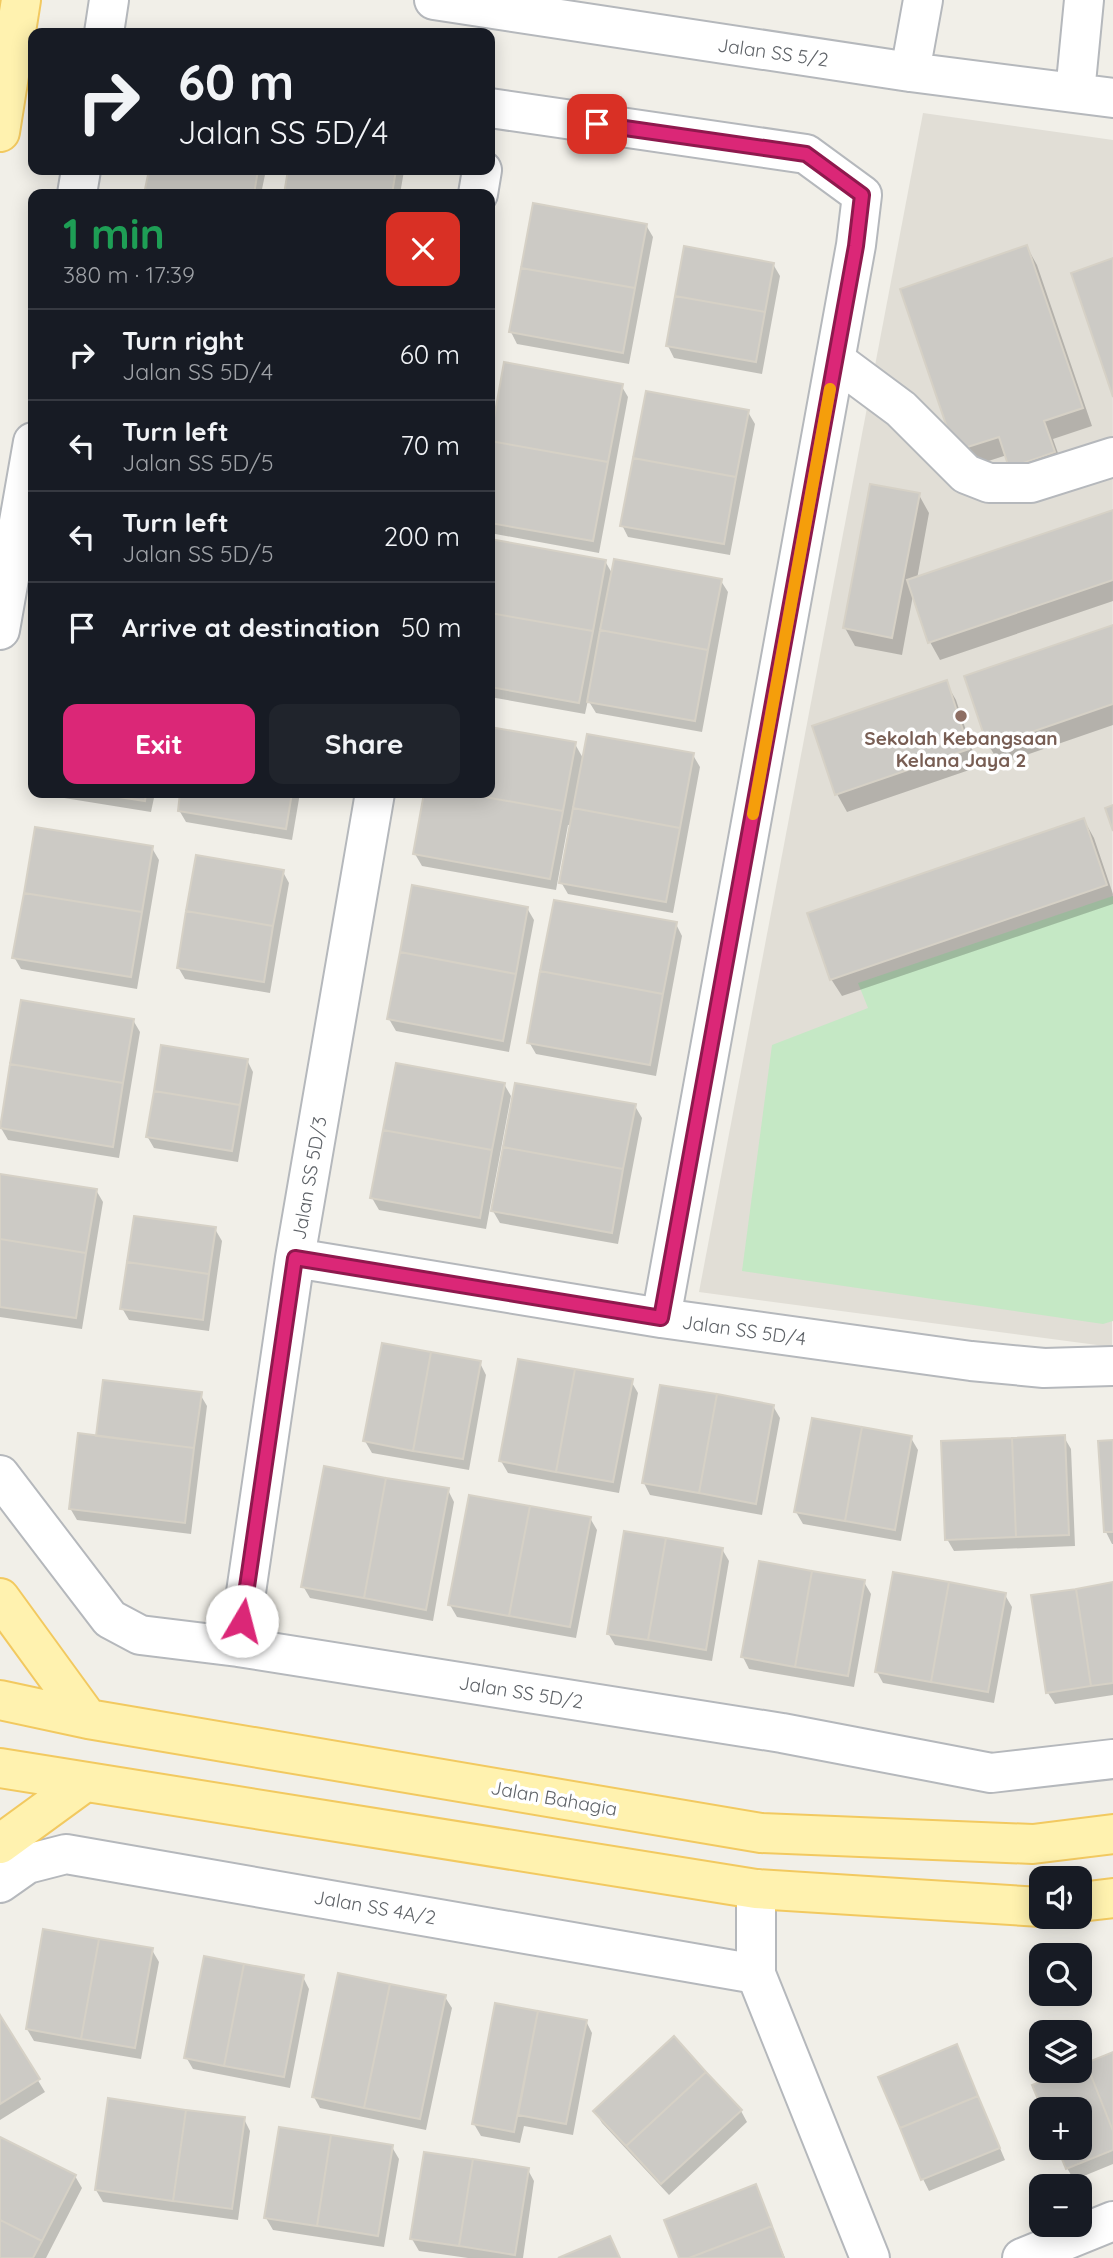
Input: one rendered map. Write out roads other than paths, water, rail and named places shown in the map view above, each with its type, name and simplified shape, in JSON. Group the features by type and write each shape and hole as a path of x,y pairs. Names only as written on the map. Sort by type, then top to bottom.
{"main road":[{"path":"0,132 21,0"},
{"path":"0,1598 88,1719"},
{"name":"Jalan Bahagia","path":"0,1700 88,1719 761,1833 1033,1844 1113,1834"},
{"path":"0,1768 756,1889 1029,1906"},
{"path":"0,1844 85,1782"},
{"path":"1092,1901 1113,1898"}],"street":[{"path":"105,28 109,0"},
{"name":"Jalan SS 5/2","path":"434,0 510,6 911,72 1113,99"},
{"path":"911,72 923,0"},
{"path":"1075,93 1084,0"},
{"path":"495,115 806,154 862,195 835,360 661,1318"},
{"path":"835,360 901,409 966,474 989,483 1031,483 1113,457"},
{"path":"0,630 28,470"},
{"name":"Jalan SS 5D/3","path":"238,1647 295,1258 374,798"},
{"name":"Jalan SS 5D/4","path":"295,1258 661,1318 971,1361 1044,1368 1113,1366"},
{"name":"Jalan SS 5D/2","path":"0,1475 110,1619 140,1635 238,1647 782,1733 991,1773 1113,1759"},
{"name":"Jalan SS 4A/2","path":"0,1883 27,1864 66,1854 756,1974"},
{"path":"756,1889 756,1974 870,2258"},
{"path":"1027,2257 1113,2221"}],"place":[{"name":"Sekolah Kebangsaan Kelana Jaya 2","path":"961,716"}]}
